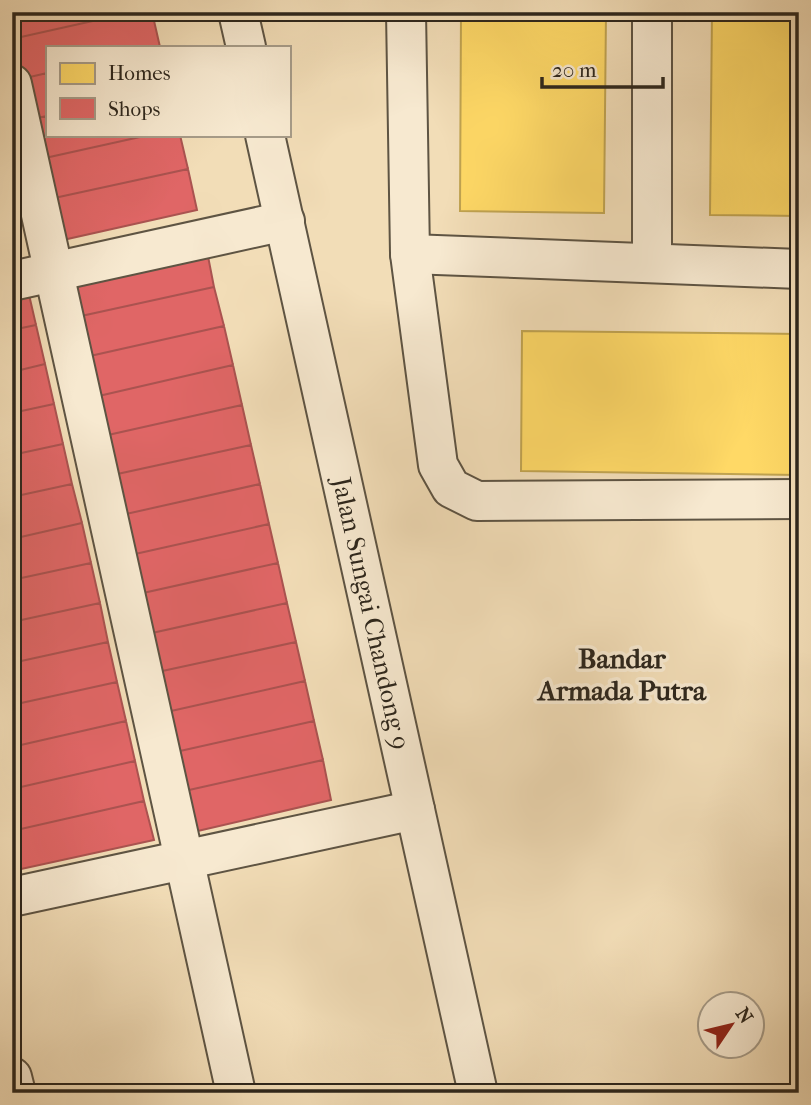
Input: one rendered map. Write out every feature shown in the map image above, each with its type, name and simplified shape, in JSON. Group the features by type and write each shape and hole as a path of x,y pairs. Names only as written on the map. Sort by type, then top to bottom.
{"street":[{"path":"238,12 246,46"},
{"path":"406,12 410,254 438,465 451,488 477,501 799,499"},
{"path":"652,12 652,262"},
{"path":"12,84 236,1093"},
{"name":"Jalan Sungai Chandong 9","path":"265,136 478,1093"},
{"path":"12,281 285,221"},
{"path":"410,254 799,269"},
{"path":"12,897 415,810"},
{"path":"12,1077 16,1093"}],"building: Homes":[{"path":"461,12 606,12 604,213 460,211"},
{"path":"712,12 799,12 799,216 710,215"},
{"path":"522,331 799,334 799,475 521,471"}],"building: Shops":[{"path":"12,12 133,12 12,39"},
{"path":"133,12 152,12 160,46 46,46 46,73 17,80 12,39"},
{"path":"46,73 46,116 27,120 17,80"},
{"path":"46,116 46,136 144,136 36,160 27,120"},
{"path":"144,136 180,136 188,169 45,200 36,160"},
{"path":"188,169 197,210 54,242 45,200"},
{"path":"12,219 19,250 12,251"},
{"path":"206,246 214,287 72,318 62,278"},
{"path":"27,286 36,325 12,330 12,289"},
{"path":"214,287 224,326 81,358 72,318"},
{"path":"36,325 45,364 12,372 12,330"},
{"path":"224,326 233,365 90,398 81,358"},
{"path":"45,364 54,404 12,413 12,372"},
{"path":"233,365 242,405 99,437 90,398"},
{"path":"54,404 63,444 12,455 12,413"},
{"path":"242,405 251,445 108,476 99,437"},
{"path":"63,444 72,484 12,497 12,455"},
{"path":"251,445 260,484 117,516 108,476"},
{"path":"72,484 82,523 12,539 12,497"},
{"path":"260,484 269,524 126,556 117,516"},
{"path":"82,523 91,563 12,580 12,539"},
{"path":"269,524 278,563 134,595 126,556"},
{"path":"91,563 100,603 12,622 12,580"},
{"path":"278,563 287,603 143,635 134,595"},
{"path":"100,603 108,642 12,663 12,622"},
{"path":"287,603 296,642 153,673 143,635"},
{"path":"108,642 117,682 12,705 12,663"},
{"path":"296,642 305,681 162,713 153,673"},
{"path":"305,681 314,721 171,753 162,713"},
{"path":"117,682 126,721 12,747 12,705"},
{"path":"126,721 135,761 12,789 12,747"},
{"path":"314,721 323,760 180,792 171,753"},
{"path":"323,760 331,800 189,833 180,792"},
{"path":"135,761 144,801 12,831 12,789"},
{"path":"144,801 154,840 12,871 12,831"}],"district":[{"name":"Bandar Armada Putra","path":"622,674"}]}
